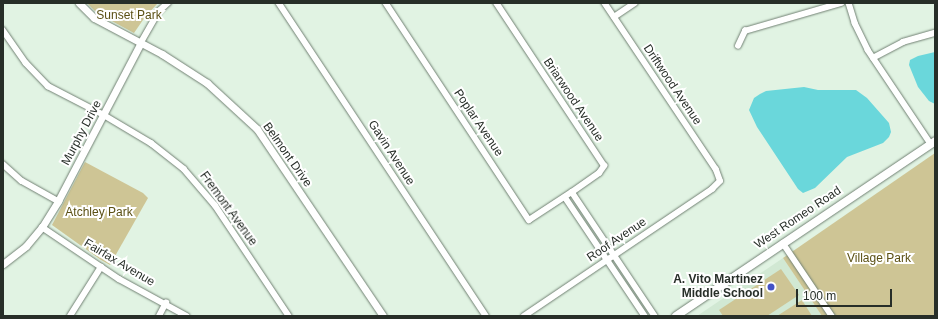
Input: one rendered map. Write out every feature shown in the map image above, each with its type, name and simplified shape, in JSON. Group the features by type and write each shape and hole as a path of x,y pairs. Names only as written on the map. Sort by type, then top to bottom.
{"main road":[{"name":"West Romeo Road","path":"676,316 933,142"}],"street":[{"name":"Belmont Drive","path":"79,3 94,18 140,44 162,54 207,83 257,129 383,316"},
{"name":"Murphy Drive","path":"3,264 26,246 42,227 58,201 140,44 159,11 168,3"},
{"name":"Gavin Avenue","path":"279,3 486,316"},
{"name":"Poplar Avenue","path":"386,3 529,220 565,197"},
{"name":"Briarwood Avenue","path":"496,3 604,166 599,173 565,197"},
{"name":"Driftwood Avenue","path":"604,3 716,170 720,181"},
{"path":"614,17 635,3"},
{"path":"738,46 745,31 841,3"},
{"path":"849,3 858,30 873,58 933,142"},
{"name":"Fremont Avenue","path":"3,30 26,63 48,86 104,115 151,142 174,160 193,179 217,209 289,316"},
{"path":"873,58 903,42 935,33"},
{"path":"3,164 22,181 58,201"},
{"name":"Roof Avenue","path":"524,316 712,189 720,181"},
{"path":"572,192 656,316"},
{"path":"565,197 645,316"},
{"name":"Fairfax Avenue","path":"42,227 101,267 187,316"},
{"path":"783,243 832,316"},
{"path":"70,316 101,267"},
{"path":"159,316 166,303"}],"shaded area":[{"name":"A. Vito Martinez Middle School","path":"783,258 822,316 697,316"}],"green space":[{"name":"Sunset Park","path":"87,3 158,3 145,17 134,33 97,13"},
{"name":"Village Park","path":"935,153 935,316 822,316 783,258"},
{"name":"Atchley Park","path":"85,162 143,193 148,198 110,265 52,225"},
{"path":"781,269 799,295 767,316 723,316 719,310"},
{"path":"802,300 812,316 777,316"}],"water":[{"path":"935,52 935,104 929,101 918,87 909,65 910,60 918,56"},
{"path":"804,87 818,90 856,90 867,98 889,123 891,132 889,137 883,143 847,157 815,188 803,193 798,189 757,127 749,110 754,98 766,91"}],"place":[{"name":"A. Vito Martinez Middle School","path":"771,287"}]}
